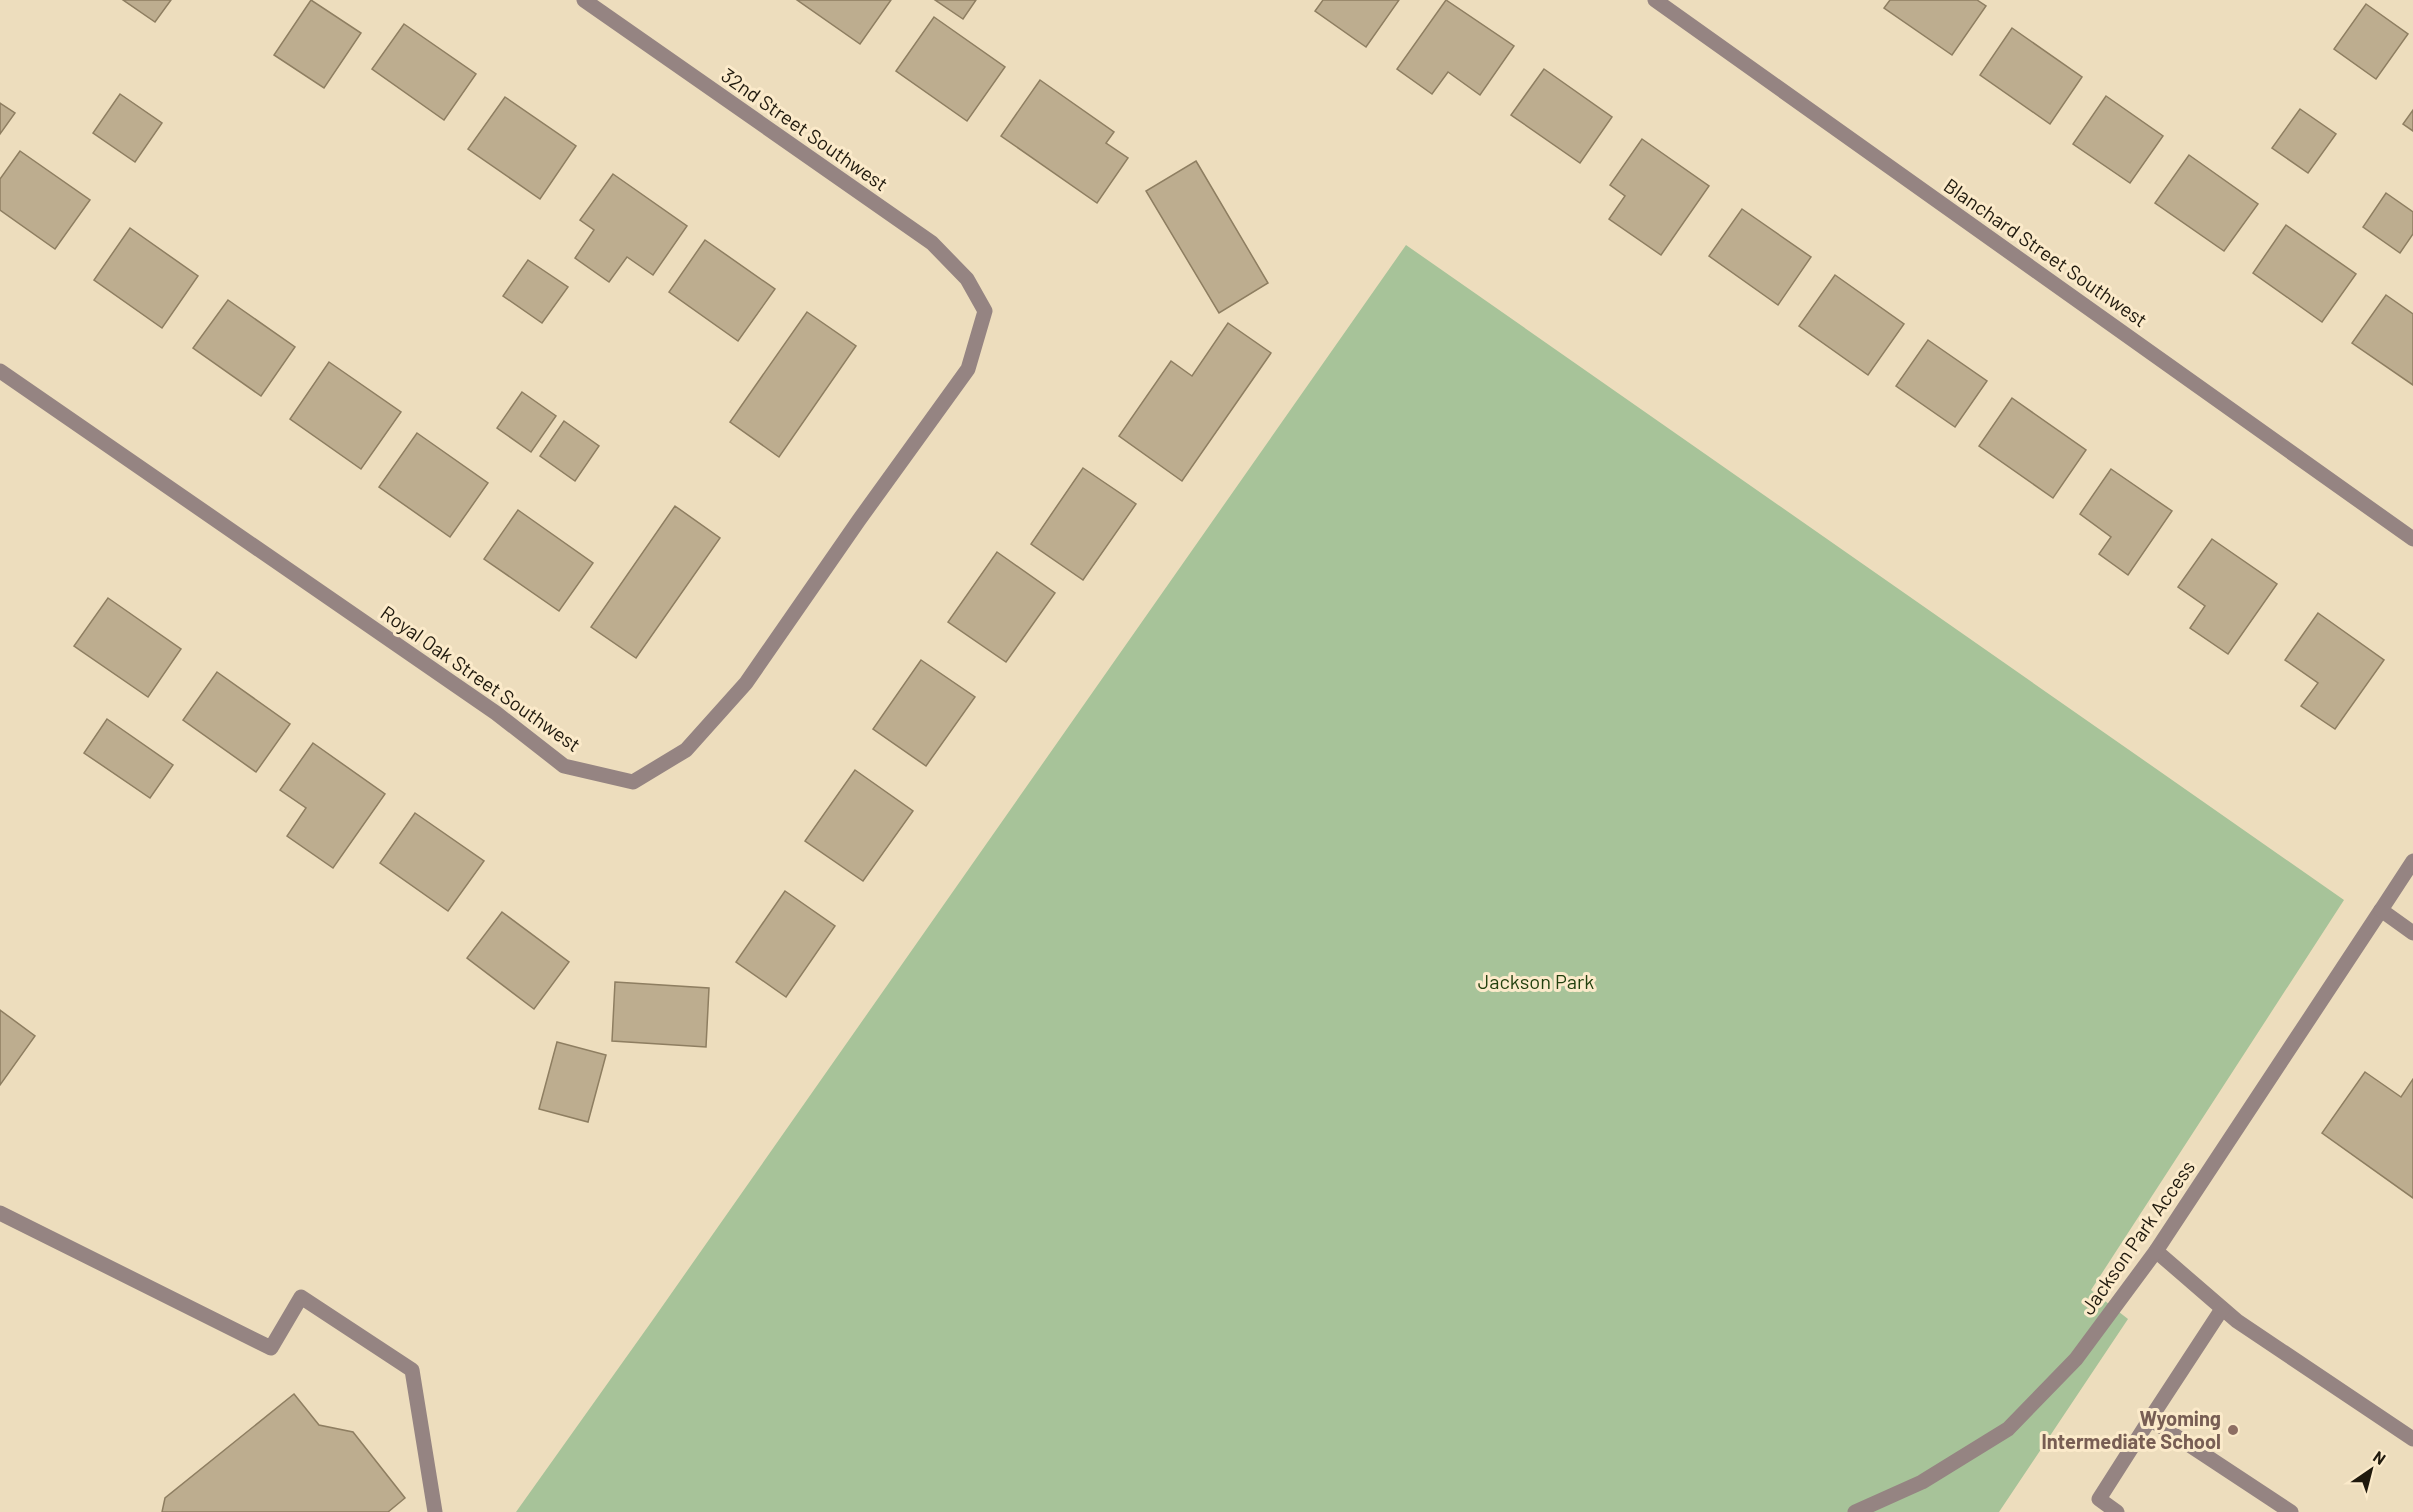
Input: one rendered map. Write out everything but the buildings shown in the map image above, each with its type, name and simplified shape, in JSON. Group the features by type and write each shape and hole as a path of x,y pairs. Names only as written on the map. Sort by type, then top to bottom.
{"street":[{"name":"32nd Street Southwest","path":"584,0 932,243 967,279 986,311"},
{"name":"Blanchard Street Southwest","path":"1655,0 2413,539"},
{"name":"Royal Oak Street Southwest","path":"0,371 496,713 564,766 633,782 686,750 746,682 968,369 986,311"},
{"name":"Jackson Park Access","path":"1855,1512 1922,1482 2008,1429 2076,1359 2156,1251 2413,861"},
{"path":"2381,910 2413,933"},
{"path":"0,1213 271,1348 301,1297 412,1370 435,1512"},
{"path":"2156,1251 2222,1309 2413,1439"},
{"path":"2117,1512 2099,1499 2222,1309"},
{"path":"2150,1419 2291,1512"}],"green space":[{"name":"Jackson Park","path":"1406,245 2344,900 2091,1290 2128,1319 1999,1512 516,1512 652,1321"}],"place":[{"name":"Wyoming Intermediate School","path":"2233,1430"}]}
